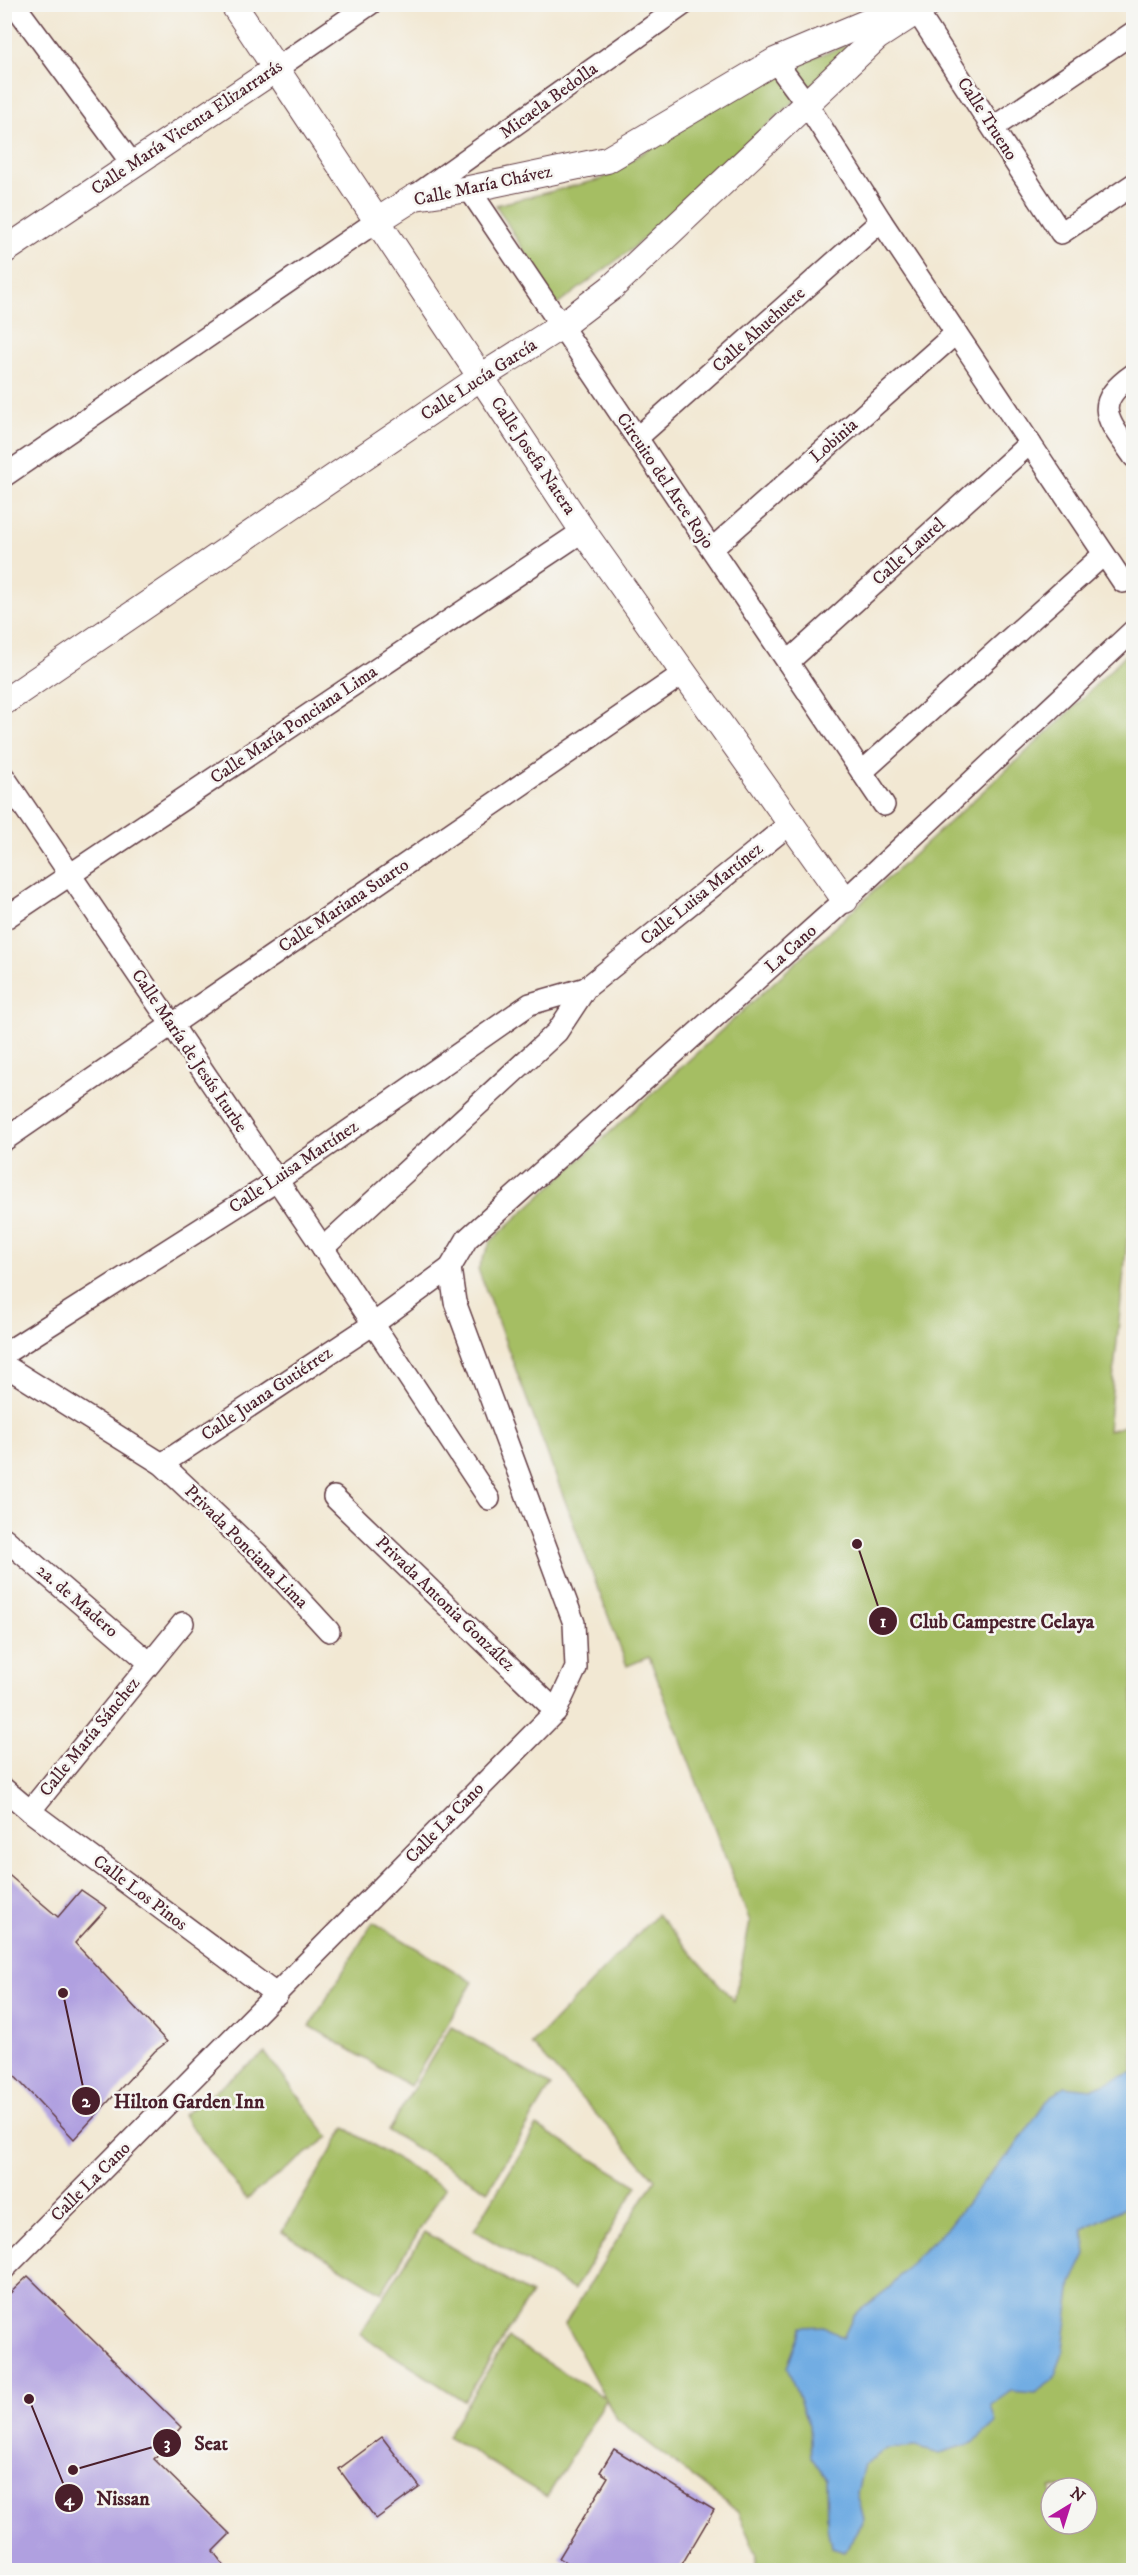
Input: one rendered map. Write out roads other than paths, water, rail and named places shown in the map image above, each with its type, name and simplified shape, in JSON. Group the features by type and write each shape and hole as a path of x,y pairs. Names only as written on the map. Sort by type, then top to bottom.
{"street":[{"path":"14,4 133,165"},
{"name":"Calle Josefa Natera","path":"233,4 583,531 845,900"},
{"name":"Calle María Vicenta Elizarrarás","path":"4,252 370,4"},
{"name":"Micaela Bedolla","path":"415,197 684,4"},
{"name":"Calle María Chávez","path":"4,476 415,197 470,189 607,160 775,61 868,22 914,6"},
{"name":"Calle Lucía García","path":"4,702 481,377 561,326 611,288 806,103 914,6"},
{"name":"Calle Trueno","path":"914,6 1061,234 1134,184"},
{"path":"994,128 1134,32"},
{"path":"775,61 806,103 881,221 1123,582"},
{"name":"Circuito del Arce Rojo","path":"470,189 884,805"},
{"name":"Calle Ahuehuete","path":"637,438 881,221"},
{"name":"Lobinia","path":"712,549 957,333"},
{"path":"1134,374 1115,387 1107,402 1108,418 1134,456"},
{"name":"Calle Laurel","path":"788,662 1030,442"},
{"name":"Calle María Ponciana Lima","path":"4,919 583,531"},
{"path":"862,772 1103,555"},
{"name":"La Cano","path":"450,1268 467,1239 845,900 1134,630"},
{"name":"Calle Mariana Suarto","path":"4,1140 684,673"},
{"name":"Calle María de Jesús Iturbe","path":"4,777 278,1180 489,1499"},
{"name":"Calle Luisa Martínez","path":"323,1248 557,1032 586,988 790,823"},
{"name":"Calle Luisa Martínez","path":"4,1354 278,1180 530,1004 586,988"},
{"name":"Calle Juana Gutiérrez","path":"162,1464 372,1325 450,1268"},
{"name":"Calle La Cano","path":"4,2269 556,1711 576,1668 574,1623 455,1302 450,1268"},
{"name":"Privada Ponciana Lima","path":"4,1365 162,1464 261,1557 329,1631"},
{"name":"Privada Antonia González","path":"334,1497 556,1711"},
{"name":"2a. de Madero","path":"4,1538 150,1663"},
{"name":"Calle María Sánchez","path":"30,1811 183,1623"},
{"name":"Calle Los Pinos","path":"4,1789 30,1811 277,1995"}],"water":[{"path":"1133,2072 1133,2204 1083,2229 1086,2254 1072,2283 1062,2356 1053,2380 1035,2393 1011,2391 991,2405 996,2423 973,2443 940,2453 915,2446 887,2449 864,2464 857,2493 864,2520 845,2551 831,2547 827,2526 826,2479 811,2457 809,2426 787,2367 802,2327 824,2326 843,2338 854,2315 889,2288 915,2258 949,2226 988,2176 1012,2151 1047,2101 1065,2086 1091,2089"}],"place":[{"name":"Club Campestre Celaya","path":"857,1544"},
{"name":"Hilton Garden Inn","path":"63,1993"},
{"name":"Nissan","path":"29,2399"},
{"name":"Seat","path":"73,2470"}]}
